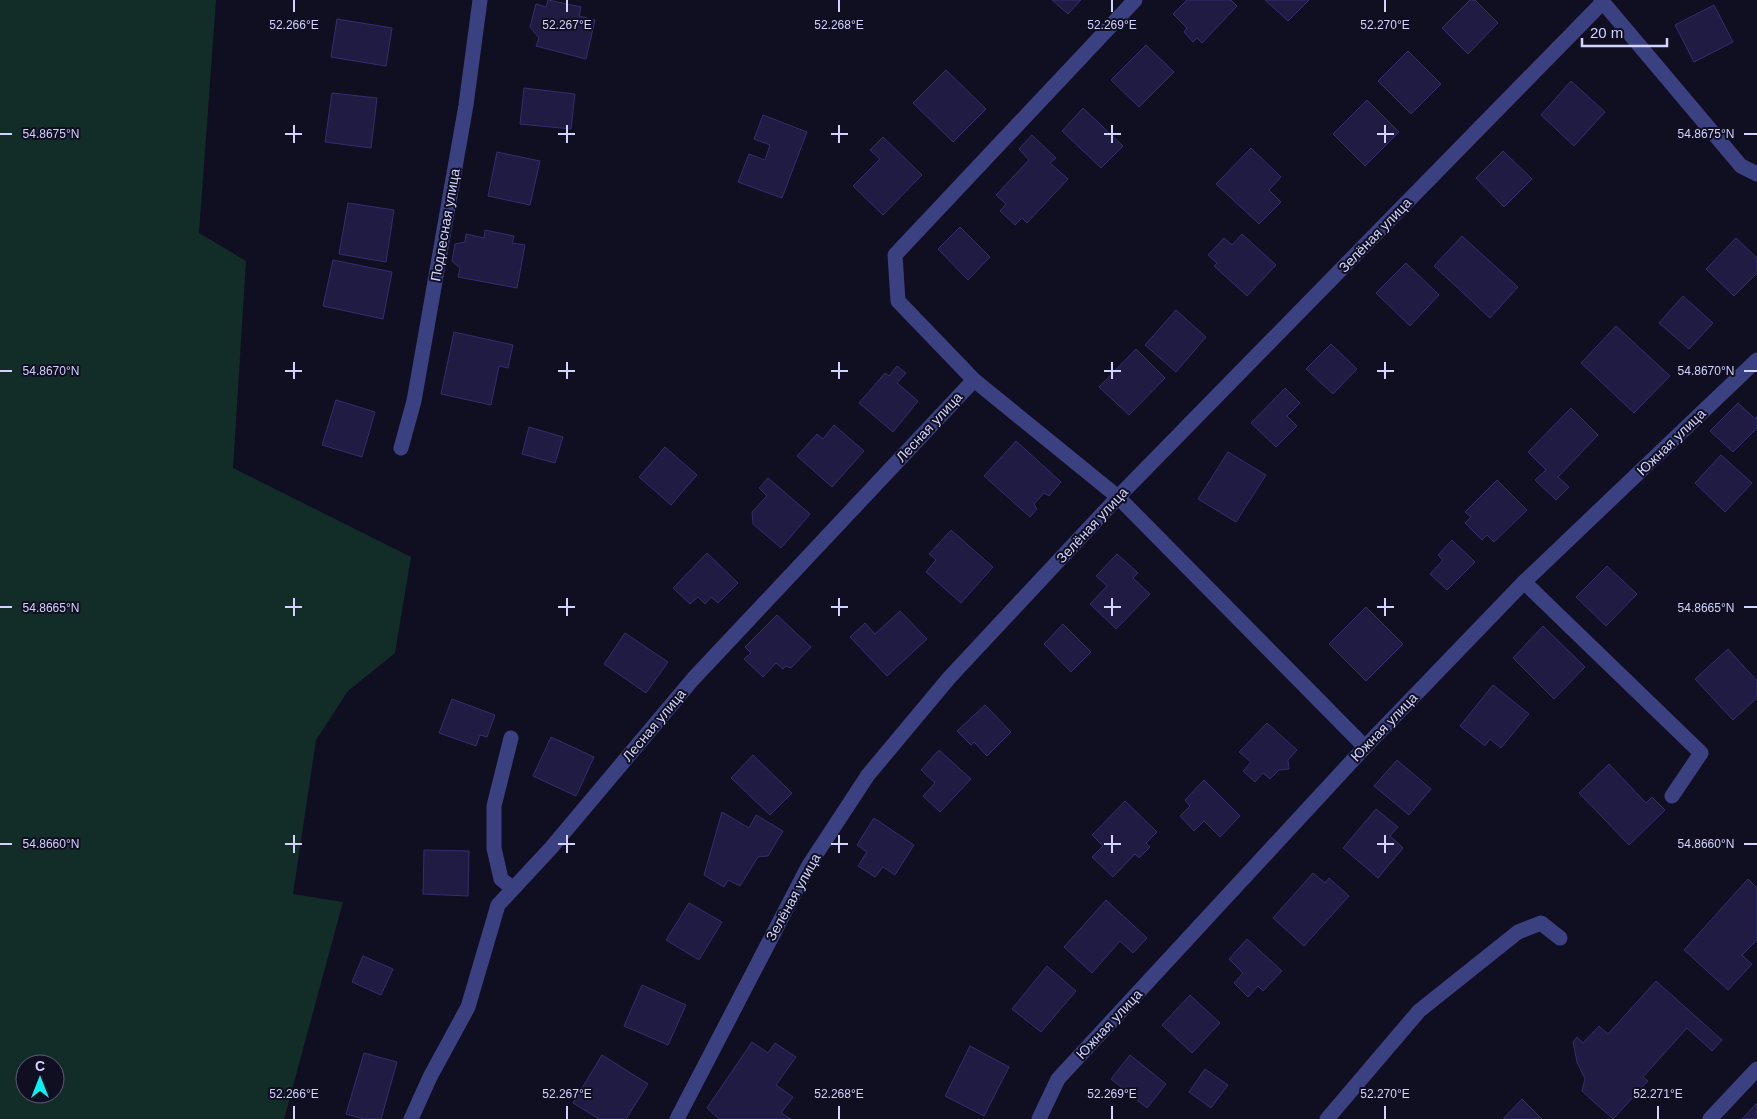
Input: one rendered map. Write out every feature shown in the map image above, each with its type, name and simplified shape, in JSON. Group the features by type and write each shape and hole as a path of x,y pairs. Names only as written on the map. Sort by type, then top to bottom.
{"street":[{"name":"Подлесная улица","path":"401,448 415,392 466,105 480,0"},
{"path":"1135,0 895,255 898,300 974,380 1118,497 1365,747"},
{"path":"1602,1 1741,166 1757,174"},
{"name":"Зелёная улица","path":"677,1119 809,865 868,775 949,678 1118,497 1602,1"},
{"name":"Южная улица","path":"1039,1119 1058,1079 1365,747 1524,582 1757,360"},
{"name":"Лесная улица","path":"411,1119 430,1077 468,1007 498,905 551,848 693,679 974,380"},
{"path":"1524,582 1701,753 1672,796"},
{"path":"511,738 494,806 494,848 501,879 512,888"},
{"path":"1327,1119 1419,1011 1518,932 1541,923 1560,938"},
{"path":"1710,1119 1757,1069"}],"green space":[{"path":"0,0 216,0 199,233 246,261 233,468 411,557 395,653 348,691 316,740 293,894 343,902 284,1119 0,1119"}],"building":[{"path":"548,0 581,7 579,16 595,20 586,59 536,46 539,38 530,27 536,4 546,7"},
{"path":"1052,0 1081,0 1068,14"},
{"path":"1187,0 1231,0 1237,6 1202,43 1197,38 1193,42 1184,32 1187,28 1173,14"},
{"path":"1265,0 1309,0 1288,21"},
{"path":"1470,0 1475,0 1498,23 1468,54 1442,28"},
{"path":"1714,5 1733,42 1694,62 1675,25"},
{"path":"337,19 392,28 386,66 331,57"},
{"path":"1146,45 1174,72 1139,107 1111,80"},
{"path":"1408,51 1441,84 1411,114 1378,81"},
{"path":"946,70 986,109 953,142 913,103"},
{"path":"1571,81 1605,112 1574,146 1541,115"},
{"path":"524,88 575,94 571,129 520,124"},
{"path":"332,93 377,98 371,148 325,142"},
{"path":"1367,100 1399,132 1365,166 1333,134"},
{"path":"1083,108 1123,146 1101,168 1062,131"},
{"path":"763,115 807,132 782,198 738,182 749,154 765,160 770,145 754,139"},
{"path":"1032,135 1056,158 1050,163 1068,179 1027,223 1022,218 1015,225 1000,211 1006,204 996,195 1029,160 1019,149"},
{"path":"883,137 922,175 883,215 853,186 880,159 870,150"},
{"path":"1251,148 1281,177 1269,190 1281,202 1259,224 1216,184"},
{"path":"1503,151 1532,179 1504,207 1476,178"},
{"path":"497,152 540,161 530,205 488,196"},
{"path":"348,203 394,210 386,262 339,254"},
{"path":"960,227 990,257 968,280 938,249"},
{"path":"485,230 514,236 512,243 525,245 517,288 458,277 460,268 452,261 455,244 465,242 466,234 484,238"},
{"path":"1242,234 1276,265 1247,296 1214,266 1217,263 1208,255 1224,238 1232,245"},
{"path":"1462,236 1518,287 1490,318 1434,266"},
{"path":"1736,238 1757,258 1757,273 1734,296 1706,269"},
{"path":"333,260 392,272 383,319 323,306"},
{"path":"1406,263 1439,295 1410,326 1376,293"},
{"path":"1683,296 1713,323 1689,349 1659,323"},
{"path":"1176,310 1206,337 1176,372 1145,345"},
{"path":"1616,326 1670,376 1634,413 1581,363"},
{"path":"454,332 513,345 508,368 499,366 491,405 441,394"},
{"path":"1331,344 1357,369 1333,394 1306,369"},
{"path":"1136,349 1165,378 1129,415 1099,387"},
{"path":"897,366 906,373 897,383 918,401 893,432 859,403 885,373 889,376"},
{"path":"1285,388 1300,403 1287,416 1297,426 1276,447 1251,423"},
{"path":"336,400 375,412 362,457 322,445"},
{"path":"1738,403 1755,419 1757,416 1757,428 1733,452 1710,431"},
{"path":"1571,408 1598,435 1558,477 1569,487 1556,500 1535,480 1546,470 1528,452"},
{"path":"834,425 864,451 832,487 797,456 817,434 823,439"},
{"path":"529,427 563,437 555,463 522,454"},
{"path":"1016,441 1061,482 1049,496 1044,493 1034,504 1037,509 1030,517 984,476"},
{"path":"665,447 697,475 671,505 639,477"},
{"path":"1228,452 1266,475 1236,522 1198,499"},
{"path":"1721,455 1752,483 1725,512 1695,483"},
{"path":"768,478 810,514 781,548 753,524 752,512 767,496 759,488"},
{"path":"1497,480 1527,510 1494,542 1487,535 1482,540 1465,523 1471,517 1465,512"},
{"path":"951,530 993,567 961,603 926,572 936,560 929,554"},
{"path":"1452,540 1475,562 1447,590 1430,574 1443,560 1438,555"},
{"path":"707,553 738,583 718,603 711,597 705,604 698,597 690,604 673,588"},
{"path":"1117,554 1138,573 1133,578 1150,594 1116,629 1090,604 1107,586 1096,576"},
{"path":"1607,566 1637,594 1606,626 1576,597"},
{"path":"1366,607 1403,644 1366,681 1329,644"},
{"path":"900,611 927,639 887,676 850,637 865,623 875,634"},
{"path":"777,615 811,647 791,668 786,666 783,669 776,663 763,677 744,659 751,653 745,647"},
{"path":"1063,624 1091,652 1071,672 1044,644"},
{"path":"1543,626 1585,667 1554,699 1513,658"},
{"path":"625,633 668,662 646,693 604,664"},
{"path":"1728,649 1757,681 1757,698 1733,720 1695,679"},
{"path":"1493,685 1529,714 1501,748 1490,739 1485,746 1460,726"},
{"path":"452,699 495,715 487,737 480,735 476,746 439,733"},
{"path":"985,705 1011,732 987,756 974,742 971,745 957,731"},
{"path":"1267,723 1297,750 1288,760 1289,769 1279,770 1270,779 1263,773 1255,782 1243,771 1251,762 1239,752"},
{"path":"551,737 594,757 576,796 533,776"},
{"path":"939,750 971,779 940,812 923,796 935,783 921,770"},
{"path":"753,755 792,793 770,815 731,778"},
{"path":"1397,760 1431,789 1409,815 1374,786"},
{"path":"1609,764 1646,803 1652,797 1665,810 1629,845 1579,793"},
{"path":"1204,780 1240,816 1220,837 1204,821 1194,831 1180,816 1190,806 1185,800"},
{"path":"1125,801 1157,832 1146,843 1150,847 1139,858 1135,854 1113,877 1092,857 1103,846 1092,835"},
{"path":"1376,809 1398,827 1390,836 1403,848 1378,878 1343,848"},
{"path":"722,812 749,828 756,815 783,831 768,856 758,857 740,886 728,880 724,887 704,875"},
{"path":"874,818 914,845 895,875 883,867 875,877 858,866 867,852 857,845"},
{"path":"424,850 469,851 468,896 423,894"},
{"path":"1313,873 1325,883 1329,878 1349,896 1304,946 1273,918"},
{"path":"1748,879 1757,888 1757,940 1742,955 1752,964 1728,990 1684,950"},
{"path":"1106,900 1147,938 1133,953 1120,941 1092,973 1064,947"},
{"path":"689,903 722,922 699,960 666,940"},
{"path":"1247,939 1282,971 1263,991 1258,986 1248,997 1234,983 1243,973 1229,959"},
{"path":"363,956 393,969 381,995 352,982"},
{"path":"1047,966 1076,991 1041,1032 1012,1009"},
{"path":"1656,981 1722,1040 1712,1051 1687,1028 1643,1077 1648,1081 1613,1119 1582,1091 1585,1079 1577,1062 1573,1042 1577,1037 1583,1043 1599,1026 1608,1034"},
{"path":"642,985 686,1005 668,1045 624,1026"},
{"path":"1190,995 1220,1023 1192,1053 1162,1025"},
{"path":"752,1042 768,1053 775,1043 796,1057 776,1085 793,1097 781,1113 791,1119 719,1119 707,1108"},
{"path":"970,1046 1009,1067 984,1116 945,1096"},
{"path":"364,1053 397,1062 381,1119 364,1119 346,1114"},
{"path":"602,1055 648,1084 626,1119 599,1119 573,1103"},
{"path":"1130,1055 1166,1084 1147,1108 1111,1079"},
{"path":"1205,1069 1228,1085 1211,1108 1189,1092"},
{"path":"1522,1099 1542,1119 1503,1119"},
{"path":"1757,1103 1757,1119 1742,1119"}]}
